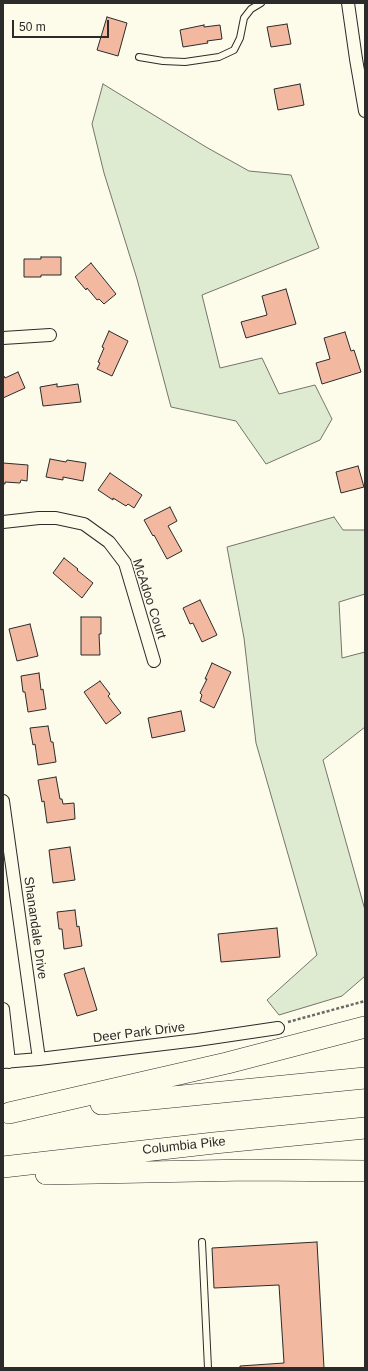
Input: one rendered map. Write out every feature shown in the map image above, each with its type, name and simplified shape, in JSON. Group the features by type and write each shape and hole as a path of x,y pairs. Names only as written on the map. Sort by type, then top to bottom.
{"highway":[{"path":"6,1113 228,1063 365,1027"},
{"path":"6,1113 365,1078"},
{"name":"Columbia Pike","path":"3,1167 365,1128"},
{"path":"3,1175 248,1170 365,1171"}],"street":[{"path":"348,3 365,111"},
{"path":"3,338 50,335"},
{"name":"McAdoo Court","path":"3,522 39,518 56,518 84,524 109,542 125,563 154,661"},
{"name":"Shanandale Drive","path":"3,800 39,1059"},
{"path":"3,1009 6,1062"},
{"name":"Deer Park Drive","path":"6,1062 197,1040 278,1028"}],"lane":[{"path":"139,57 163,61 185,62 219,57 234,50 240,38 244,18 251,8 261,3"},
{"path":"202,1242 208,1368"}],"path":[{"path":"278,1028 294,1020 365,1001"}],"green space":[{"path":"103,84 206,147 249,171 291,175 319,248 202,295 220,368 262,358 279,394 315,385 332,419 320,440 266,464 236,421 171,407 137,279 104,173 92,124"},
{"path":"334,517 343,530 365,530 365,594 339,602 342,658 365,652 365,727 323,760 365,910 365,976 342,996 279,1015 267,1000 317,955 256,743 244,638 227,547"}],"building":[{"path":"107,17 127,23 118,56 97,50"},
{"path":"287,24 291,44 271,47 267,27"},
{"path":"204,25 204,27 220,25 222,39 183,47 180,30"},
{"path":"300,84 304,105 278,110 274,89"},
{"path":"41,257 61,257 61,275 24,277 24,259 41,259"},
{"path":"91,263 116,294 104,304 99,299 97,300 87,288 86,290 75,277"},
{"path":"286,289 296,324 246,338 241,322 267,315 262,296"},
{"path":"109,331 128,341 112,376 97,369 100,363 98,362 104,348 102,347"},
{"path":"345,332 351,351 354,350 361,372 322,384 316,363 330,359 324,338"},
{"path":"18,372 25,388 3,398 3,377 4,376 5,378"},
{"path":"57,384 57,387 78,384 81,402 43,406 40,387"},
{"path":"50,459 66,462 67,460 86,463 83,481 63,477 63,480 46,477"},
{"path":"3,463 28,465 27,481 21,480 20,483 5,482 5,484 3,484"},
{"path":"358,466 364,487 341,493 336,472"},
{"path":"110,473 142,495 134,508 128,504 126,506 113,498 113,500 98,490"},
{"path":"170,507 177,521 168,526 182,551 167,559 144,520"},
{"path":"64,558 93,583 82,598 53,573"},
{"path":"200,600 217,635 202,642 193,623 190,624 183,608"},
{"path":"81,617 101,617 101,634 99,634 100,655 81,655"},
{"path":"30,624 38,656 17,661 9,629"},
{"path":"212,663 231,672 214,708 200,701 202,695 200,693 207,679 205,679"},
{"path":"39,673 41,690 43,689 46,709 28,712 21,676"},
{"path":"100,681 110,694 108,696 121,713 106,724 84,692"},
{"path":"181,711 185,731 152,738 148,718"},
{"path":"48,726 51,742 53,742 56,762 38,765 35,744 33,745 30,728"},
{"path":"56,777 60,799 62,799 63,804 74,803 75,819 47,823 44,801 42,802 38,780"},
{"path":"70,847 75,880 53,883 49,850"},
{"path":"75,910 77,927 79,926 82,946 64,949 62,929 59,929 57,912"},
{"path":"277,928 280,957 221,962 218,934"},
{"path":"84,968 97,1010 77,1016 64,974"},
{"path":"317,1242 324,1368 240,1368 240,1366 284,1363 279,1285 214,1288 212,1248"}]}
